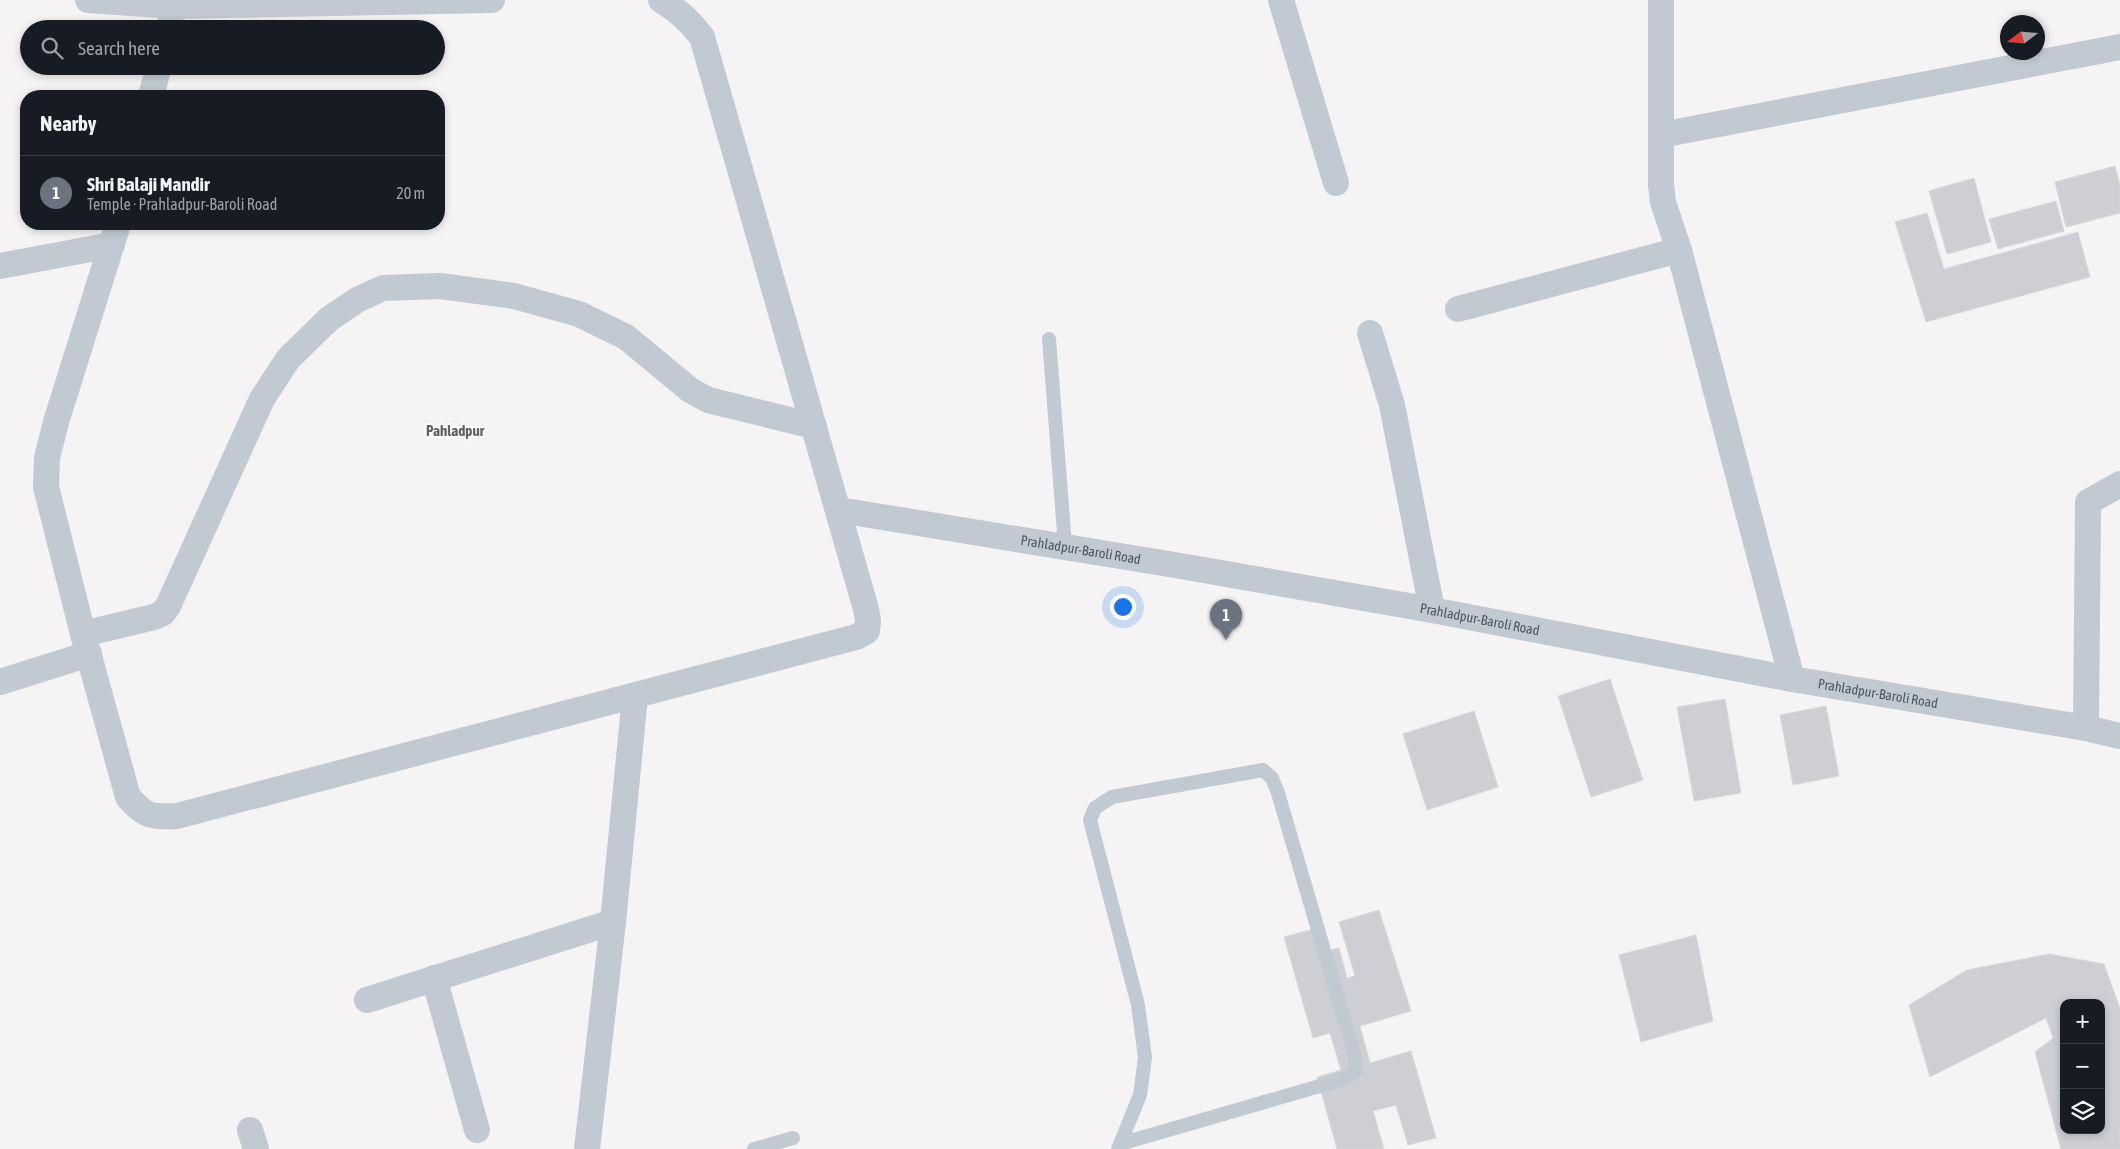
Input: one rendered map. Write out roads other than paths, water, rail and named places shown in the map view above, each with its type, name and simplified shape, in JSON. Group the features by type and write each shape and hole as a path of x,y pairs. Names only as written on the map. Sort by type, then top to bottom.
{"street":[{"path":"88,0 172,18 492,0"},
{"path":"115,234 56,422 47,458 46,487 128,797 142,812 156,817 177,816 856,637 867,631 866,609 702,37 691,22 675,8 661,0"},
{"path":"1281,0 1336,183"},
{"path":"1661,0 1661,185 1663,202 1679,250 1792,679"},
{"path":"1661,134 2120,46"},
{"path":"153,90 157,75"},
{"path":"0,266 115,234"},
{"path":"1458,309 1679,250"},
{"path":"0,682 163,613 168,606 262,399 288,359 329,318 357,300 383,288 440,286 514,296 579,314 626,337 690,390 708,400 814,426"},
{"path":"1370,334 1392,405 1432,610"},
{"path":"2086,728 2088,502 2120,484"},
{"name":"Prahladpur-Baroli Road","path":"839,510 1065,546 1432,610 1792,679 2086,728 2120,736"},
{"path":"587,1149 613,922 635,696"},
{"path":"367,1000 613,922"},
{"path":"434,978 477,1130"}],"lane":[{"path":"1050,339 1065,546"},
{"path":"1263,770 1272,778 1278,793 1356,1056 1356,1070 1348,1077 1337,1082 1119,1146 1140,1095 1145,1057 1138,1005 1090,820 1095,808 1112,797 1263,770"},
{"path":"754,1149 793,1138"}],"place":[{"name":"Shri Balaji Mandir","path":"1226,640"}],"district":[{"name":"Pahladpur","path":"455,431"}]}
